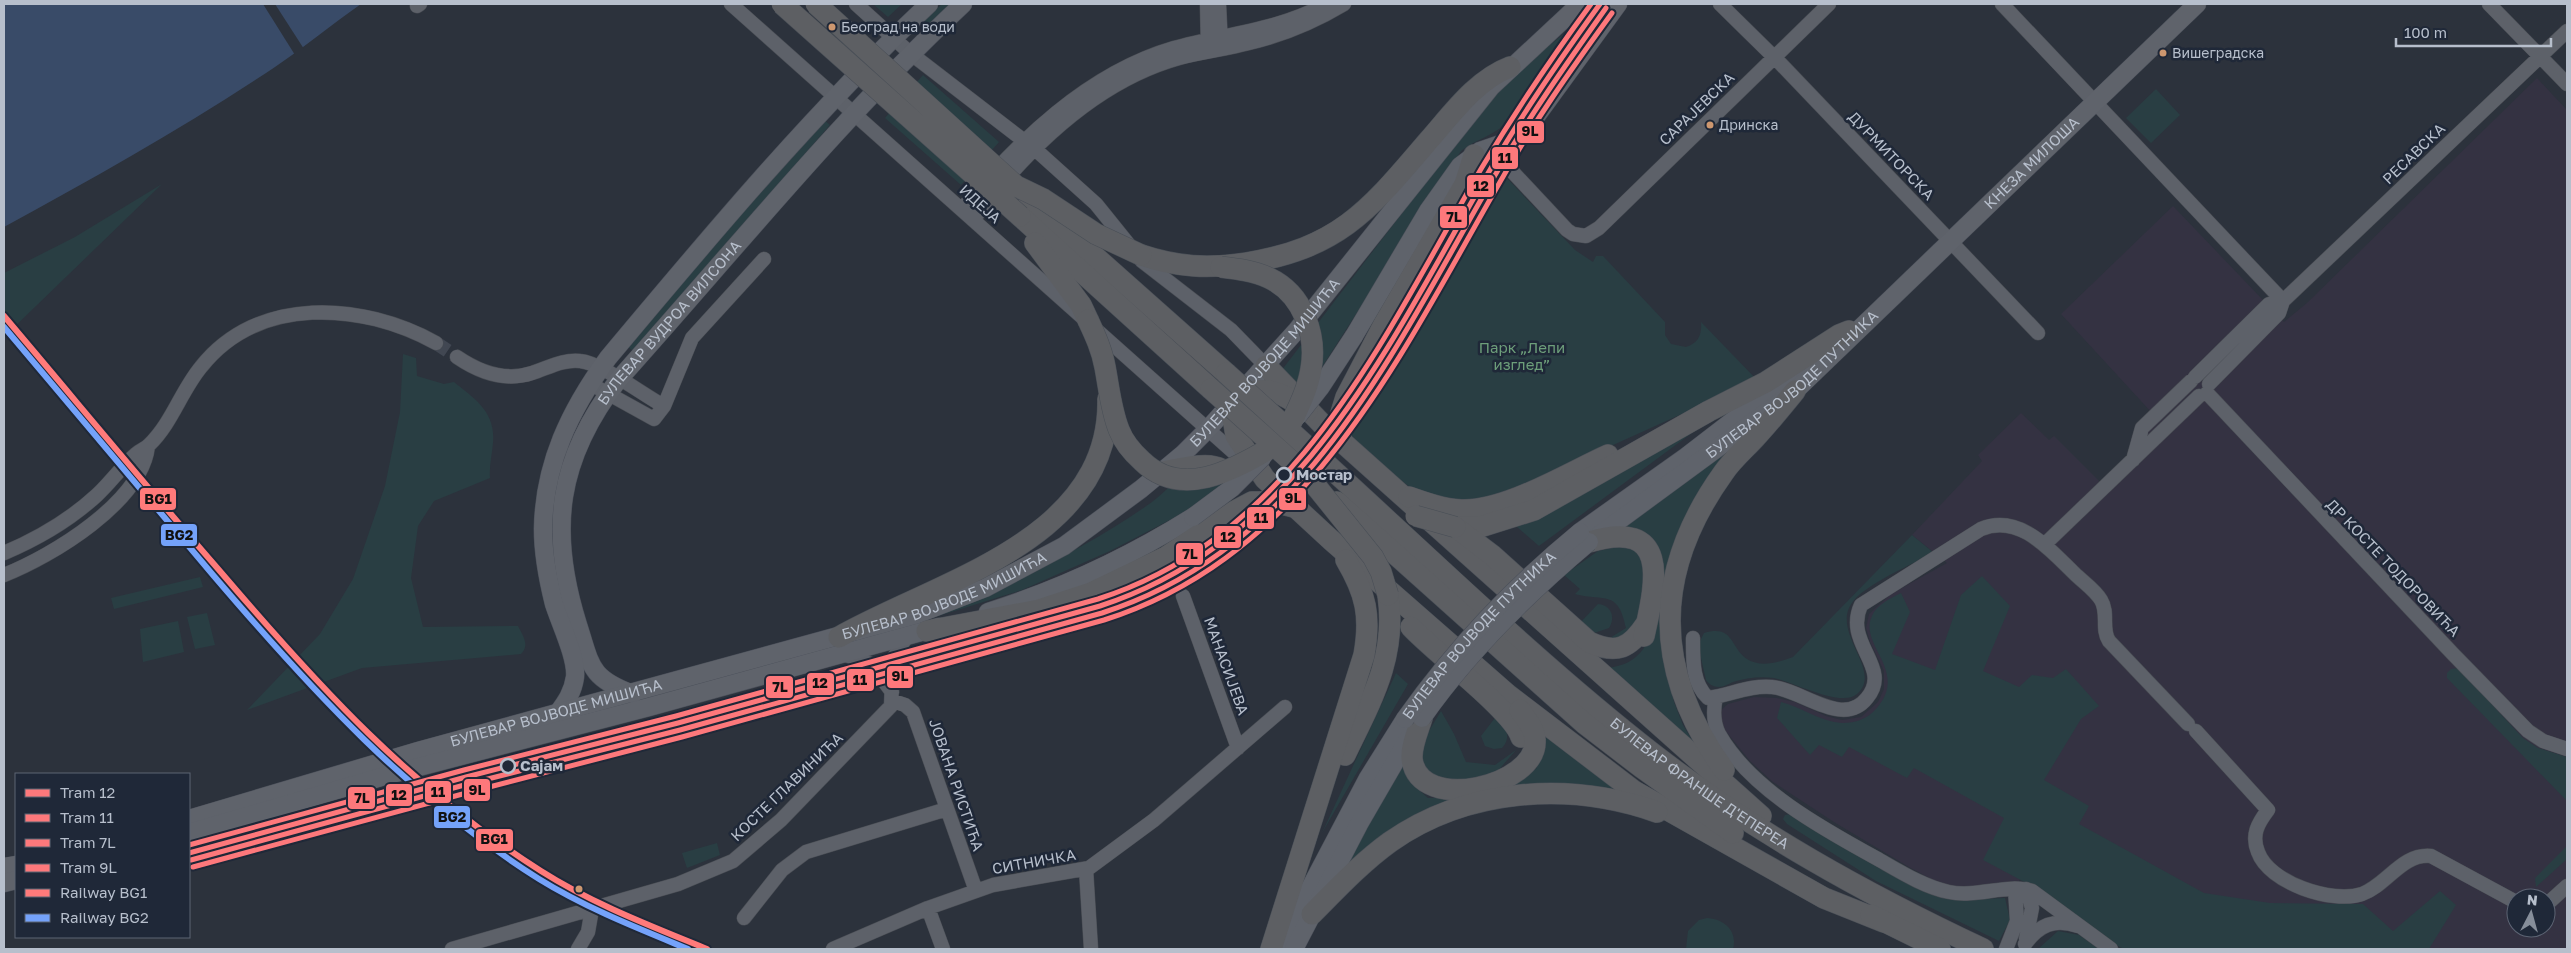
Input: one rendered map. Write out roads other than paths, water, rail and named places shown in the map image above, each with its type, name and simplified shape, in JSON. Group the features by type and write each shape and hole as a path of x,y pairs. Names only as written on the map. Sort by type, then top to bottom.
{"highway":[{"path":"782,4 1020,216 1315,468 1416,516 1456,527 1480,527 1534,510 1709,411 1766,382 1839,335 1849,331"},
{"path":"816,4 1016,186 1315,468 1381,572 1388,594 1392,626 1390,644 1374,694 1309,834"},
{"path":"1221,268 1267,260 1314,246 1353,221 1393,183 1475,90 1500,71 1510,67"},
{"path":"1341,442 1342,412 1346,397 1383,326 1465,184 1474,155"},
{"path":"1016,186 1043,199 1096,234 1141,255 1182,266 1255,272 1278,283 1294,299 1308,322 1312,345 1311,371 1299,417"},
{"path":"1020,216 1037,247 1085,313 1097,340 1105,366 1108,388 1118,426 1127,445 1148,467 1165,476 1191,480 1210,478 1272,448"},
{"path":"1266,366 1299,417"},
{"path":"841,645 873,618 985,565 1033,536 1051,522 1081,489 1095,464 1105,436 1108,388"},
{"path":"1413,718 1415,738 1412,760 1419,776 1427,782 1446,789 1471,790 1506,776 1521,755 1522,742 1504,702 1265,479 1236,436 1232,412 1234,399 1249,392 1265,390 1283,395 1299,417 1341,442 1576,652 1675,737 1806,857"},
{"path":"1750,805 1694,725 1685,702 1672,655 1671,593 1680,556 1711,492 1725,471 1795,391"},
{"path":"1399,494 1444,508 1471,510 1491,506 1543,486 1667,428 1709,411"},
{"path":"1163,472 1197,466 1223,470 1229,474 1235,484 1237,495 1235,511"},
{"name":"БУЛЕВАР ФРАНШЕ Д'ЕПЕРЕА","path":"1315,468 1538,669 1653,753 1762,830 1806,857 1884,901 1983,949"},
{"path":"927,631 1039,610 1091,594 1166,557 1244,505 1260,501 1294,507"},
{"path":"1456,527 1492,555 1589,642 1614,649 1634,641 1646,624"},
{"path":"1576,652 1601,662 1618,663 1633,655 1641,646 1655,585 1655,568 1650,553 1642,545 1628,539 1585,537"},
{"path":"1271,949 1357,679 1368,634 1363,594 1337,545"},
{"path":"1388,594 1397,610 1419,636 1504,702 1634,791 1824,898 1884,922"},
{"name":"БУЛЕВАР ФРАНШЕ Д'ЕПЕРЕА","path":"1538,669 1597,734 1717,822 1783,864 1884,922 1940,949"},
{"path":"1312,914 1346,879 1392,841 1444,813 1482,801 1542,793 1582,796 1642,808 1695,826"}],"main road":[{"name":"БУЛЕВАР ВУДРОА ВИЛСОНА","path":"557,714 570,696 575,674 547,570 543,530 545,500 553,461 562,434 589,383 629,332 835,97 929,4"},
{"name":"БУЛЕВАР ВУДРОА ВИЛСОНА","path":"633,694 603,681 593,668 571,601 561,550 562,516 570,469 583,433 607,394 619,379 854,113 910,53 963,4"},
{"name":"БУЛЕВАР ВОЈВОДЕ МИШИЋА","path":"190,833 841,645 1007,577 1064,546 1163,472 1208,429 1297,330 1491,87 1510,67 1580,4"},
{"path":"1474,155 1515,139 1524,133 1618,4"},
{"name":"КНЕЗА МИЛОША","path":"1867,320 2197,4"},
{"name":"БУЛЕВАР ВОЈВОДЕ МИШИЋА","path":"190,819 409,754 633,694 841,645 907,636 927,631 1055,588 1158,539 1193,517 1232,488 1272,448 1299,417 1354,336 1428,212 1460,166 1474,155"},
{"name":"БУЛЕВАР ВОЈВОДЕ ПУТНИКА","path":"1278,949 1368,778 1413,718 1504,620 1585,537 1849,331 1867,320"},
{"name":"БУЛЕВАР ВОЈВОДЕ ПУТНИКА","path":"1585,537 1795,391 1867,320"},
{"name":"БУЛЕВАР ВОЈВОДЕ ПУТНИКА","path":"1294,949 1382,782 1413,718"}],"street":[{"name":"ИДЕЈА","path":"731,4 1265,479"},
{"path":"856,4 910,53 1031,145 1096,204 1142,261 1231,330 1266,366"},
{"path":"1207,4 1214,44"},
{"path":"1214,44 1219,4"},
{"path":"962,209 980,186 1031,145 1123,80 1214,44 1281,23 1326,4"},
{"path":"1214,44 1284,33 1320,19 1344,4"},
{"name":"ДУРМИТОРСКА","path":"1720,4 1774,57 2038,333"},
{"name":"САРАЈЕВСКА","path":"1474,155 1508,168 1567,230 1573,234 1586,236 1599,228 1829,4"},
{"path":"2002,4 2283,301"},
{"path":"2489,4 2567,84"},
{"name":"РЕСАВСКА","path":"2283,301 2567,30"},
{"path":"973,220 1031,145"},
{"path":"589,383 654,419 664,406 692,338 764,259"},
{"path":"2132,460 2142,428 2269,304 2283,301"},
{"path":"2045,544 2205,391 2279,313 2283,301"},
{"path":"4,552 38,536 80,509 98,494 137,452 148,446 173,413 199,368 227,340 244,330 274,318 314,312 338,312 398,324 436,343"},
{"path":"456,357 483,372 506,376 522,376 570,361 586,362 600,368 664,406"},
{"path":"2193,379 2204,377 2205,391"},
{"name":"ДР КОСТЕ ТОДОРОВИЋА","path":"2205,391 2528,732 2543,741 2567,750"},
{"path":"4,575 54,550 92,524 132,483 144,466 148,446"},
{"path":"1693,638 1694,667 1699,689 1708,698 1756,686 1775,687 1791,691 1834,709 1850,710 1857,708 1872,692 1875,679 1856,631 1858,612 1863,602 1988,526 1996,524 2018,528 2045,544 2101,600 2104,607 2106,633 2109,641 2192,727 2268,810 2256,827 2255,840 2258,852 2268,868 2288,883 2300,888 2359,895 2380,883 2409,860 2425,855 2431,856 2506,897"},
{"name":"МАНАСИЈЕВА","path":"1183,596 1238,748"},
{"path":"892,697 893,658 907,636"},
{"path":"841,645 871,664 892,697"},
{"name":"ЈОВАНА РИСТИЋА","path":"892,697 914,712 976,891"},
{"name":"КОСТЕ ГЛАВИНИЋА","path":"452,949 678,884 737,858 781,820 887,711 892,697"},
{"path":"1716,697 1714,720 1719,734 1730,749 1762,783 1805,816 1889,866 1940,890 1965,894 2020,889 2037,893 2111,949"},
{"name":"СИТНИЧКА","path":"833,949 928,908 976,891 1027,878 1086,869 1154,820 1285,707"},
{"path":"744,918 782,870 806,852 948,809"},
{"path":"1086,869 1090,949"},
{"path":"2556,896 2567,886"},
{"path":"2020,889 2030,897 2032,914 2024,946"},
{"path":"2006,949 2015,930 2020,889"},
{"path":"928,908 943,949"},
{"path":"2015,930 2032,914 2058,908"},
{"path":"578,949 588,932 592,909"},
{"path":"2024,946 2035,930 2053,922 2070,924 2085,929"}],"water":[{"path":"4,4 361,4 286,59 209,109 107,170 4,227"}],"tunnel":[{"path":"436,343 457,357"}],"tram line":[{"name":"7L","path":"190,845 464,770 676,716 1098,599 1168,569 1228,528 1281,479 1328,423 1370,362 1507,127 1548,64 1591,4"},
{"name":"12","path":"190,853 466,777 678,723 1100,606 1170,576 1231,535 1285,485 1332,429 1375,368 1414,304 1513,131 1600,4"},
{"name":"11","path":"191,860 468,784 680,730 1102,613 1173,583 1235,541 1290,491 1337,434 1380,373 1420,308 1520,133 1606,8"},
{"name":"9L","path":"193,867 682,737 1104,620 1176,590 1238,548 1293,498 1342,441 1385,379 1425,314 1539,117 1612,13"}],"rail line":[{"name":"BG1","path":"4,316 256,613 330,695 408,770 450,806 494,839 561,883 622,914 707,949"},
{"name":"BG2","path":"4,327 250,618 325,701 364,740 447,813 539,879 593,908 688,949"}],"place":[{"name":"Београд на води","path":"832,27"},
{"name":"Вишеградска","path":"2163,53"},
{"name":"Дринска","path":"1710,125"},
{"name":"Мостар","path":"1284,475"},
{"name":"Сајам","path":"508,766"}],"park label":[{"name":"Парк „Лепи изглед”","path":"1522,356"}]}
